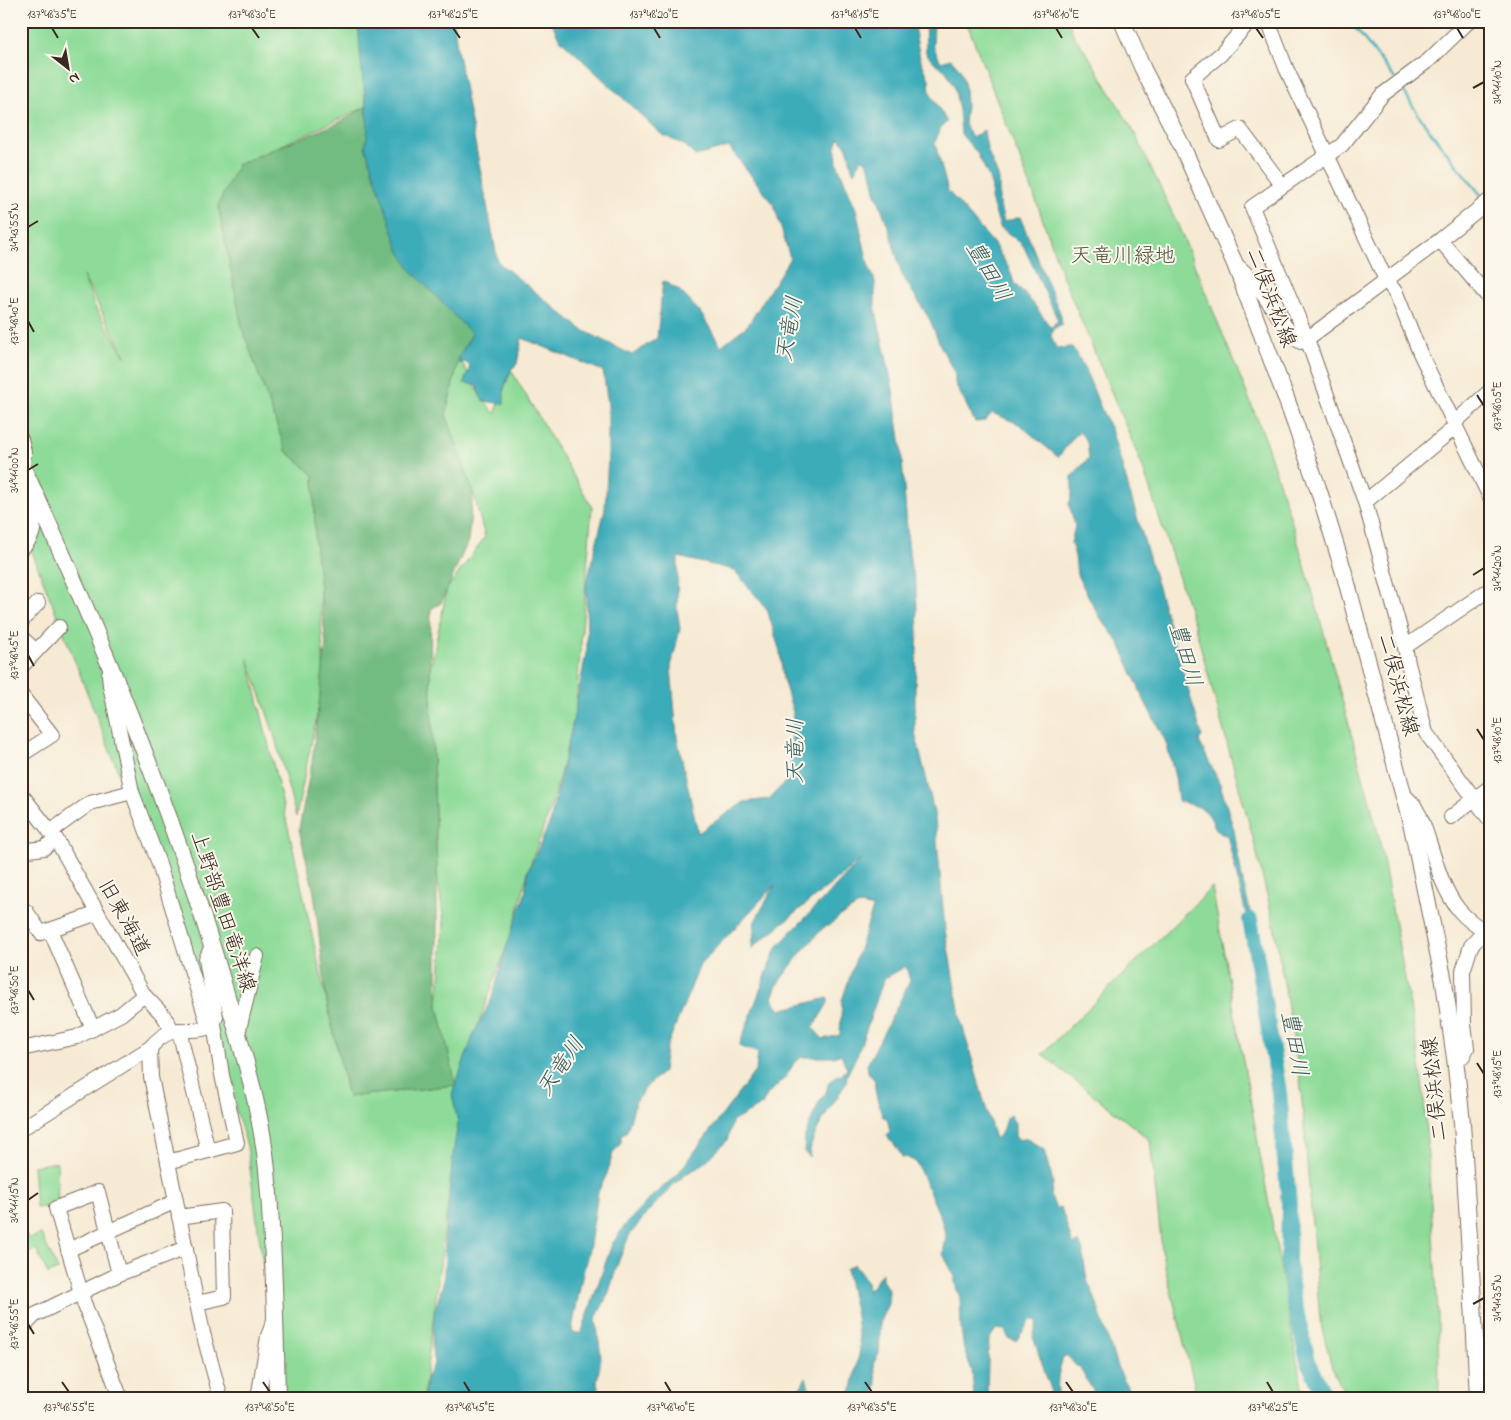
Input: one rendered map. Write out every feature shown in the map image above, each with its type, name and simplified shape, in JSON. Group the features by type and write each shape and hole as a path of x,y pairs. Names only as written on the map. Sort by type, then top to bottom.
{"main road":[{"name":"二俣浜松線","path":"1122,21 1143,69 1182,146 1235,264 1286,398 1318,488 1350,594 1404,795 1434,929 1455,1058 1463,1133 1478,1399"},
{"name":"上野部豊田竜洋線","path":"21,464 80,592 138,734 212,946 238,1033 256,1102 265,1152 276,1314 277,1399"}],"street":[{"path":"1250,21 1221,54 1192,78 1219,140 1240,129 1282,185"},
{"path":"1268,21 1286,68 1386,280 1396,293 1420,353 1490,497"},
{"path":"1469,21 1429,60 1382,95 1342,144 1252,207 1307,340 1365,502 1405,647 1426,733 1490,820"},
{"path":"1235,264 1254,283 1293,337 1301,342 1307,340 1490,200"},
{"path":"1440,240 1490,299"},
{"path":"1365,502 1454,428 1454,423 1490,391"},
{"path":"21,439 24,452 21,464 22,480 34,521 34,531 29,542 21,549"},
{"path":"1405,647 1490,589"},
{"path":"21,622 38,603"},
{"path":"21,667 59,627"},
{"path":"21,637 36,651"},
{"path":"108,660 110,685 132,792 158,861 211,1026 237,1143 168,1162"},
{"path":"21,695 52,735 21,755"},
{"path":"1451,817 1490,787"},
{"path":"21,851 44,848 53,836 90,804 132,792"},
{"name":"旧東海道","path":"21,794 53,836 144,995 176,1030"},
{"path":"1404,795 1414,805 1420,816 1448,893 1463,914 1488,930 1471,946 1463,971 1466,1048 1462,1056 1455,1058"},
{"path":"21,914 26,911 41,933 98,913"},
{"path":"50,930 93,1029"},
{"path":"211,1026 216,1017 206,959 212,946"},
{"path":"238,1033 257,956"},
{"path":"21,1049 77,1037 121,1014 144,995"},
{"path":"21,1129 150,1048 160,1037 176,1030 211,1026"},
{"path":"176,1030 208,1151"},
{"path":"150,1048 150,1078 203,1333 221,1399"},
{"path":"119,1274 98,1192 56,1208 81,1293 121,1399"},
{"path":"68,1250 176,1201"},
{"path":"179,1217 222,1211 224,1297 197,1303"},
{"path":"23,1322 119,1274 186,1248"},
{"path":"258,1399 268,1336 276,1314"}],"green space":[{"path":"21,21 359,21 366,107 238,165 286,451 314,475 324,681 296,817 274,734 248,658 292,844 348,1097 455,1085 438,1006 444,923 437,871 430,671 447,589 485,537 473,492 446,414 459,357 479,394 495,414 511,370 592,507 575,716 553,801 528,871 511,938 456,1085 458,1123 423,1399 271,1399 277,1370 247,1146 179,927 21,524","holes":["83,276 125,356 96,309"]},
{"name":"天竜川緑地","path":"966,21 1068,21 1074,36 1088,55 1134,132 1178,225 1263,433 1310,583 1379,837 1418,1050 1424,1097 1438,1312 1439,1399 1348,1399 1332,1368 1320,1320 1300,1078 1273,920 1253,838 1196,630 1142,465 1063,277 1034,195"},
{"path":"366,107 372,170 472,334 459,357 446,414 473,492 468,541 441,603 431,609 430,671 437,871 437,990 438,1006 456,1085 348,1097 327,1003 314,892 299,829 312,762 326,644 315,543 314,475 286,451 242,328 218,205 238,164 338,123"},
{"path":"1212,887 1304,1399 1198,1399 1163,1259 1150,1140 1042,1054"},
{"path":"57,1162 58,1205 36,1208 33,1166"},
{"path":"21,1220 24,1224 22,1227 29,1239 41,1234 58,1270 48,1274 36,1249 21,1256"}],"water":[{"name":"天竜川","path":"358,21 454,21 457,49 498,262 581,329 632,355 657,338 663,281 679,290 700,312 721,346 748,325 790,258 774,205 729,147 695,156 684,145 661,134 559,38 551,21 913,21 920,58 929,79 930,93 947,122 940,129 935,143 948,191 994,244 1010,270 1014,283 1033,303 1051,328 1058,320 1023,245 1000,227 991,199 992,188 988,175 977,153 961,134 954,86 946,71 926,53 925,21 934,21 933,46 941,62 951,59 960,69 965,86 966,106 964,123 972,138 984,130 987,149 999,179 999,202 1004,222 1020,217 1061,315 1062,324 1053,329 1051,336 1056,348 1072,347 1084,367 1111,429 1202,736 1199,741 1220,784 1234,830 1242,878 1257,940 1253,944 1227,835 1219,833 1204,810 1178,801 1175,777 1166,742 1144,700 1120,644 1099,616 1077,575 1075,556 1071,543 1075,526 1069,504 1072,495 1072,476 1089,458 1087,442 1079,431 1058,457 1019,424 992,413 985,421 975,422 955,383 955,374 930,320 902,275 889,229 875,191 871,171 865,160 861,159 854,173 848,151 839,138 836,147 837,163 856,209 868,264 875,281 875,306 892,384 901,446 908,542 911,568 916,584 918,631 915,733 935,817 945,930 961,1021 995,1139 1002,1132 1006,1118 1010,1115 1015,1123 1015,1137 1021,1140 1025,1137 1044,1150 1053,1182 1051,1196 1056,1209 1061,1207 1073,1245 1079,1242 1082,1248 1087,1280 1094,1295 1116,1364 1133,1399 1098,1399 1079,1367 1068,1356 1063,1358 1059,1373 1059,1399 1051,1399 1050,1386 1033,1337 1038,1321 1032,1319 1016,1341 1009,1339 1005,1330 996,1329 989,1340 987,1391 992,1399 974,1399 972,1370 964,1350 961,1329 960,1298 955,1284 955,1277 943,1254 946,1237 941,1218 916,1162 906,1157 903,1158 887,1135 890,1131 887,1118 883,1117 876,1093 875,1081 868,1072 867,1065 910,981 906,966 884,979 858,1053 847,1075 846,1083 818,1128 809,1157 804,1152 805,1135 829,1082 838,1075 840,1076 847,1069 841,1054 834,1057 802,1057 795,1062 785,1078 767,1095 762,1105 732,1122 727,1141 701,1166 689,1172 675,1183 629,1236 608,1295 596,1318 601,1358 597,1382 600,1399 424,1399 426,1379 434,1364 432,1348 434,1313 444,1280 445,1237 458,1123 452,1094 473,1036 492,998 507,945 525,894 528,871 550,822 571,731 587,648 586,585 605,509 608,404 603,371 522,338 517,364 511,370 504,388 504,404 483,401 477,385 464,383 470,366 465,362 460,364 459,357 472,334 411,270 399,250 365,146 368,119 361,66","holes":["678,557 734,570 767,609 780,652 783,679 793,712 790,777 769,799 744,802 698,833 677,737 671,667 680,629 677,608","863,858 776,948 739,1046 758,1053 756,1070 677,1175 650,1198 626,1224 612,1244 582,1331 581,1333 573,1333 572,1329 590,1245 598,1192 607,1174 613,1153 621,1143 621,1135 627,1131 636,1101 647,1086 663,1072 666,1049 700,965 775,885 755,921 752,948","859,905 873,908 842,1000 840,1035 823,1039 813,1028 828,1003 828,998 780,1010 772,998 778,983 800,954 824,927 830,925"]},
{"path":"854,1264 867,1282 868,1292 882,1273 882,1280 889,1291 888,1304 880,1321 879,1354 874,1362 876,1383 874,1399 850,1399 860,1349 856,1316 846,1269"},
{"path":"806,1378 812,1399 790,1399 800,1388"}],"waterway":[{"path":"1350,21 1395,79"},
{"path":"1402,88 1429,129 1481,195"},
{"name":"豊田川","path":"1250,920 1279,1092 1289,1204 1288,1261 1293,1298 1308,1361 1326,1399"}]}
